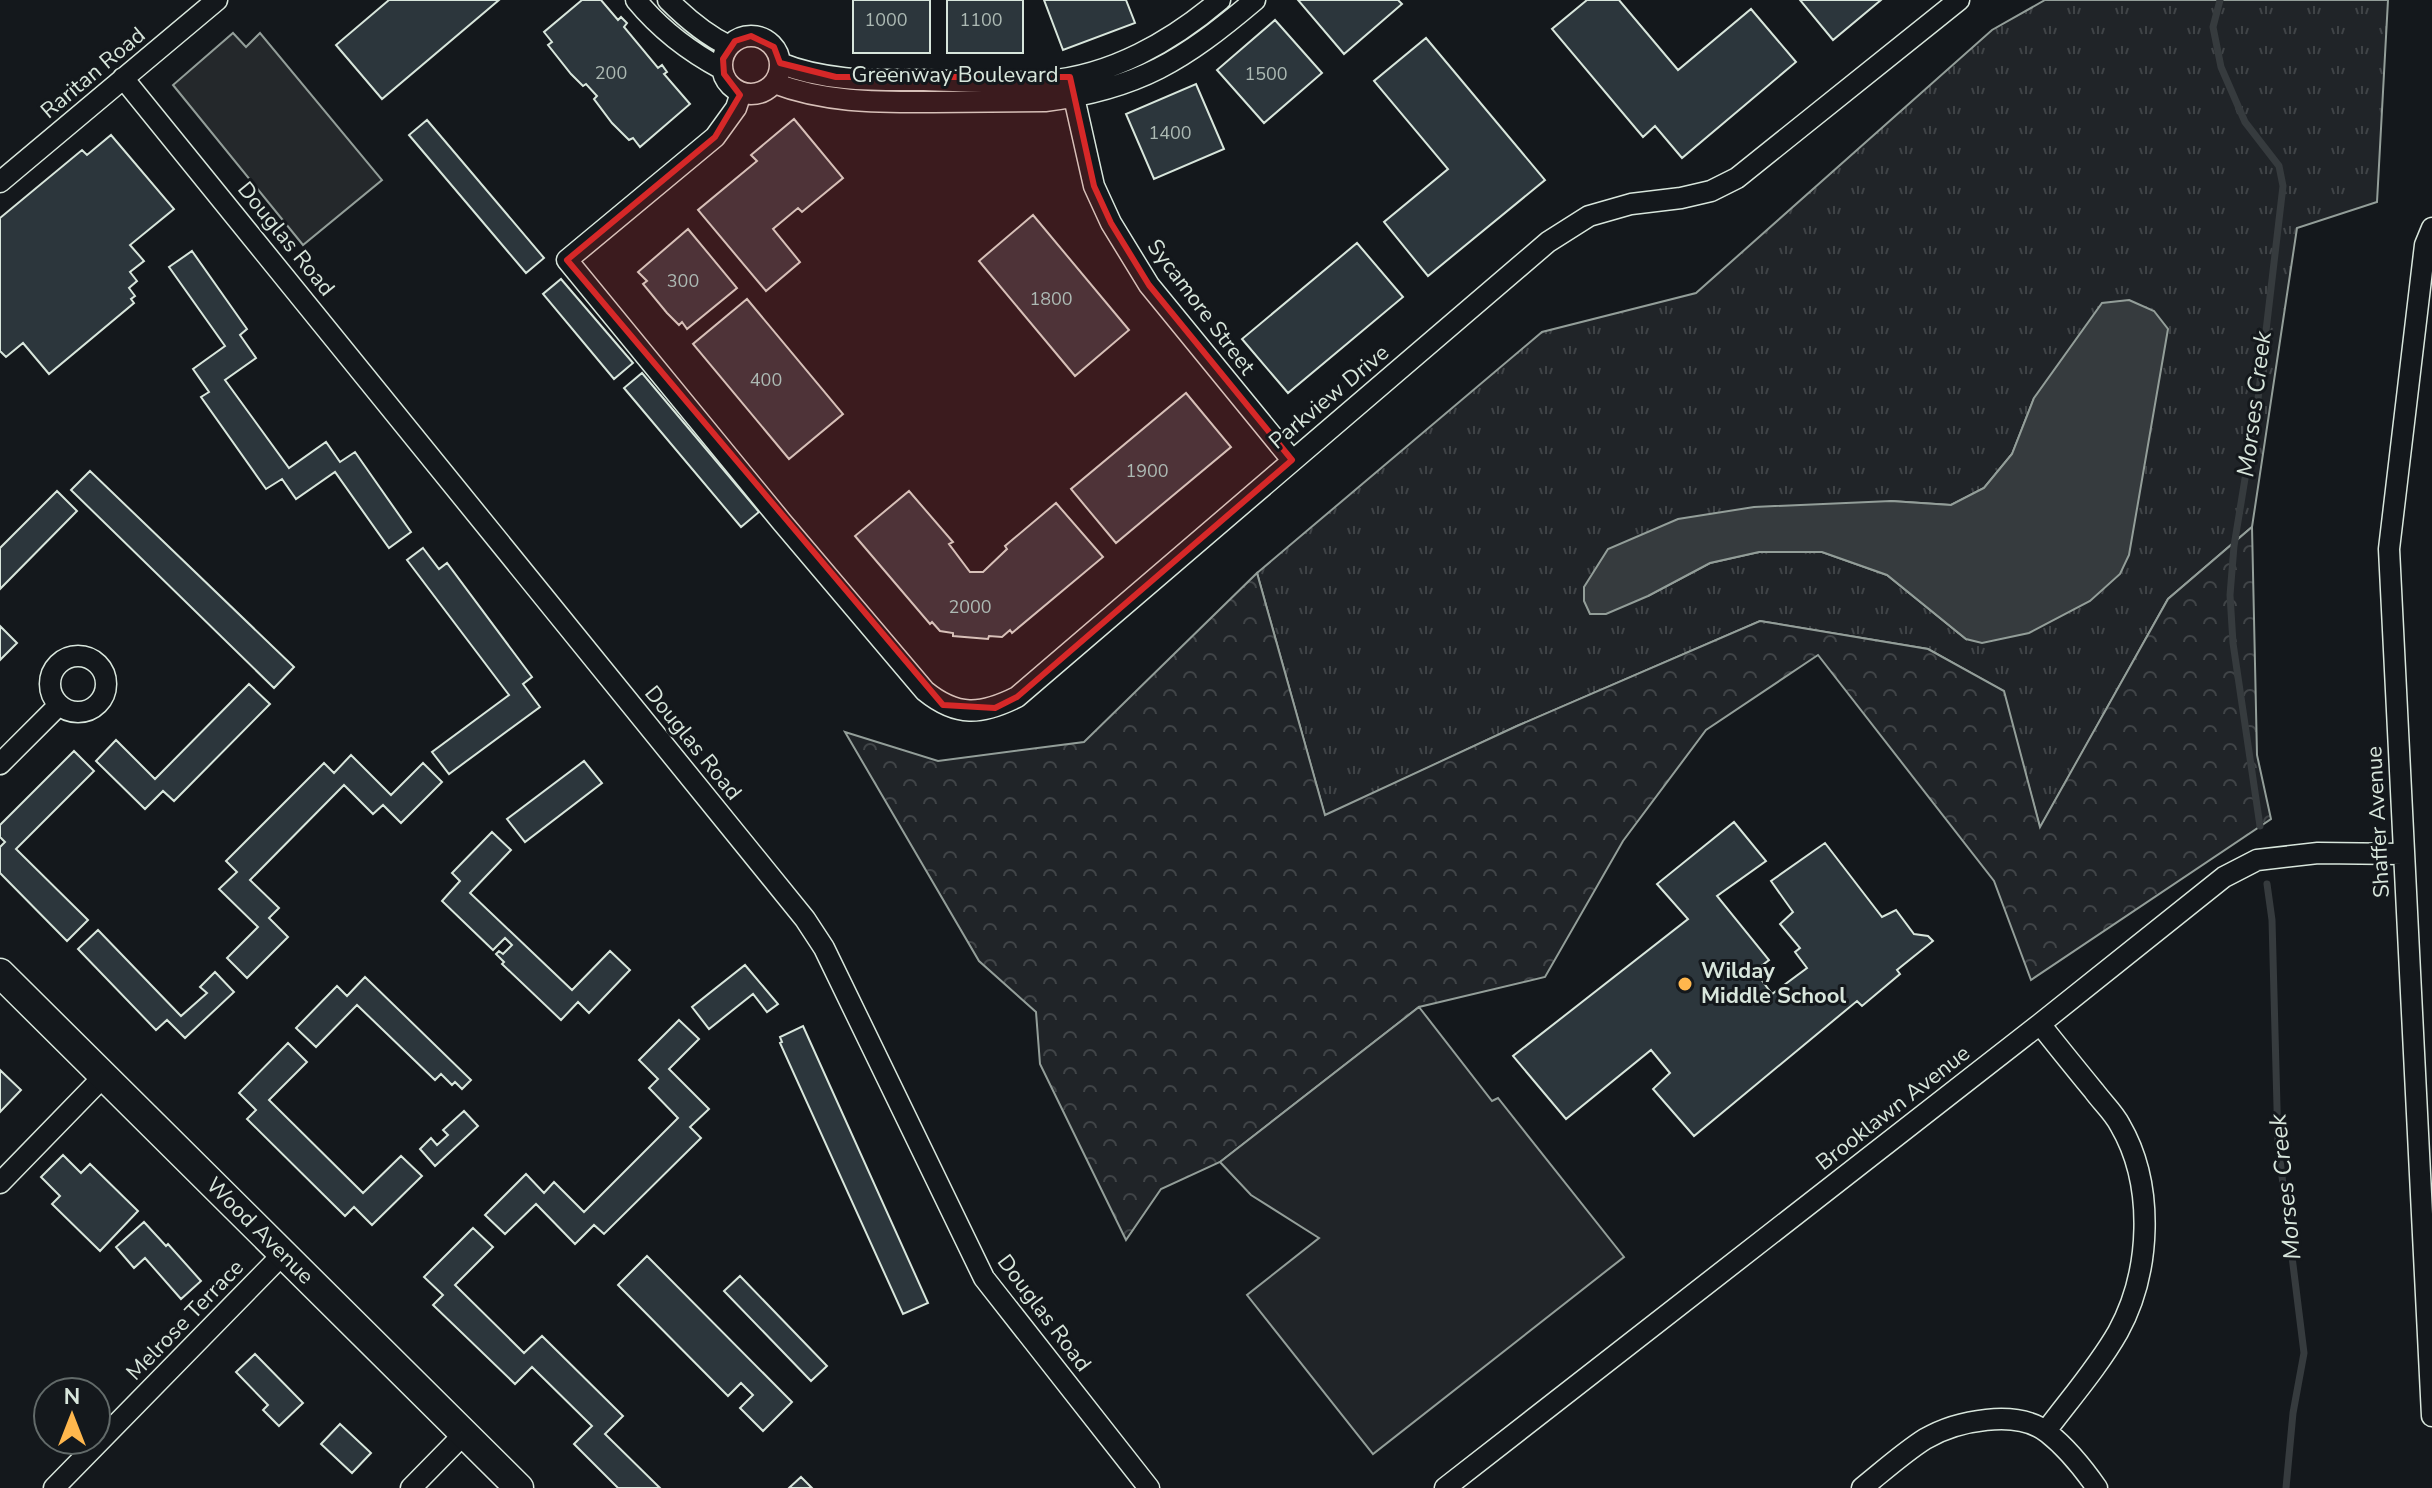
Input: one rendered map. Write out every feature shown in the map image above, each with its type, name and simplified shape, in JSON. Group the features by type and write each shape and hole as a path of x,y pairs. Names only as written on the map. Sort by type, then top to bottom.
{"main road":[{"name":"Wood Avenue","path":"0,973 519,1488"}],"street":[{"name":"Raritan Road","path":"0,182 217,0"},
{"path":"636,0 665,30 722,69"},
{"path":"668,0 682,15 729,46"},
{"name":"Greenway Boulevard","path":"774,83 833,99 873,102 1045,101 1167,39 1220,0"},
{"name":"Greenway Boulevard","path":"780,63 824,75 876,80 1045,81 1072,87 1140,79 1175,61 1216,33 1255,0"},
{"name":"Parkview Drive","path":"741,93 736,108 715,137 567,260 925,691 943,705 965,710 995,708 1017,697 1548,242 1589,216 1631,204 1696,195 1737,178 1959,0"},
{"path":"759,37 774,47 780,63 774,83 759,93 741,93 727,82 722,69 729,46 743,38 759,37"},
{"name":"Douglas Road","path":"123,78 805,919 824,948 984,1278 1149,1488"},
{"name":"Sycamore Street","path":"1072,87 1094,186 1127,251 1187,334 1292,460"},
{"name":"Shaffer Avenue","path":"2432,228 2425,245 2389,549 2403,854 2425,1120 2432,1416"},
{"path":"0,764 59,705"},
{"name":"Brooklawn Avenue","path":"1445,1488 2224,877 2257,860 2318,853 2403,854"},
{"path":"2040,1024 2120,1124 2137,1168 2144,1215 2141,1262 2129,1308 2107,1349 2046,1431"},
{"path":"0,1183 104,1076"},
{"name":"Melrose Terrace","path":"54,1488 283,1254"},
{"path":"1862,1488 1922,1441 1944,1428 1969,1421 1995,1419 2020,1422 2046,1431 2082,1467 2097,1488"},
{"path":"411,1488 464,1434"}],"highlighted area":[{"path":"751,36 774,47 780,63 836,77 1070,77 1094,186 1111,223 1149,285 1292,460 1017,697 995,708 943,705 567,260 715,137 740,95 724,74 723,59 735,41"}],"green space":[{"path":"2045,0 2388,0 2377,202 2297,228 2252,527 2168,599 2040,828 2003,691 1928,649 1760,621 1517,726 1325,816 1257,573 1542,332 1696,293 1992,30","holes":["2034,398 1966,639 1887,575 1822,552 1759,552 1710,563 1648,596 1584,587 1891,501 1951,505 1984,488 2012,454"]},
{"path":"2252,527 2257,755 2271,819 2031,980 1994,881 1818,655 1706,730 1623,841 1545,977 1419,1007 1220,1162 1161,1189 1126,1240 1040,1064 1036,1012 979,961 845,732 938,761 1084,742 1257,573 1325,815 1517,726 1760,621 1928,649 2004,691 2040,827 2168,599"},
{"path":"1419,1007 1492,1101 1498,1098 1624,1257 1373,1454 1247,1295 1319,1238 1251,1195 1220,1162"}],"shaded area":[{"path":"233,33 246,47 260,33 382,180 303,245 173,85"},
{"path":"2129,300 2154,311 2168,329 2129,555 2120,574 2090,601 2029,633 1982,643 1966,639 1887,575 1822,552 1759,552 1710,563 1606,614 1590,614 1584,601 1584,587 1608,549 1678,519 1754,507 1891,501 1951,505 1984,488 2012,454 2034,398 2102,303"}],"building":[{"path":"389,0 499,0 382,99 336,45"},
{"path":"582,0 601,0 618,20 621,17 627,23 624,27 658,68 662,65 667,72 664,74 690,104 640,147 612,123 594,99 597,96 571,74 548,45 552,42 544,32"},
{"path":"853,0 930,0 930,53 853,53"},
{"path":"947,0 1023,0 1023,53 947,53"},
{"path":"1044,0 1126,0 1135,23 1063,50"},
{"path":"1298,0 1398,0 1402,4 1344,54"},
{"path":"1587,0 1619,0 1678,70 1751,9 1796,62 1682,158 1655,126 1643,137 1552,29"},
{"path":"1800,0 1881,0 1833,40"},
{"path":"1275,20 1322,73 1264,123 1217,70"},
{"path":"1426,38 1545,180 1428,276 1384,222 1448,169 1374,81"},
{"path":"1196,84 1224,149 1154,179 1126,114"},
{"path":"794,119 843,178 802,212 798,208 773,229 800,262 766,291 698,210 757,161 751,155"},
{"path":"427,120 544,258 526,273 409,135"},
{"path":"111,135 174,209 130,245 144,261 130,272 137,281 129,288 135,296 131,299 134,303 49,374 23,343 6,357 0,351 0,218 82,150 87,155"},
{"path":"1033,215 1129,330 1075,376 979,261"},
{"path":"688,229 737,288 687,329 667,313 643,284 647,281 638,272"},
{"path":"1357,243 1403,297 1288,393 1242,339"},
{"path":"192,251 247,329 240,335 256,358 225,380 289,468 326,442 340,462 355,452 411,532 389,548 335,472 296,499 282,479 266,489 201,397 209,392 193,369 225,346 169,267"},
{"path":"561,279 633,363 614,379 543,294"},
{"path":"747,299 843,414 789,459 693,344"},
{"path":"642,373 759,512 741,527 624,388"},
{"path":"1186,393 1231,447 1116,543 1071,489"},
{"path":"90,471 294,667 274,688 71,490"},
{"path":"57,491 77,511 0,589 0,548"},
{"path":"909,491 953,542 949,544 970,572 983,572 1007,549 1005,546 1056,503 1103,557 1012,633 1010,630 1002,637 989,636 988,639 953,636 953,633 940,631 932,622 930,624 855,536"},
{"path":"423,548 439,569 447,563 532,677 523,684 540,707 449,774 432,752 509,695 407,560"},
{"path":"0,626 17,643 0,660"},
{"path":"249,684 270,704 174,801 163,791 145,809 96,761 116,740 155,779"},
{"path":"74,751 94,771 16,849 88,920 67,941 0,873 0,847 5,842 0,837 0,825"},
{"path":"351,755 391,795 423,763 442,782 401,823 383,805 373,814 344,785 250,880 279,908 269,918 288,937 247,978 227,958 258,927 219,889 237,872 226,861 324,763 334,773"},
{"path":"584,761 602,783 525,842 507,819"},
{"name":"Wilday Middle School","path":"1734,822 1766,861 1717,896 1769,960 1755,971 1772,994 1807,968 1795,952 1800,948 1780,924 1793,912 1771,881 1825,843 1882,917 1896,910 1914,934 1928,936 1933,941 1897,970 1900,974 1862,1006 1857,1001 1694,1136 1653,1089 1670,1073 1651,1050 1566,1119 1513,1056 1688,919 1657,884"},
{"path":"492,832 511,850 470,893 572,990 610,951 630,970 589,1013 578,1002 561,1020 502,964 504,962 496,954 499,951 503,954 512,945 505,938 493,950 442,901 460,881 452,873"},
{"path":"98,930 181,1016 207,993 200,987 215,972 234,992 185,1038 167,1020 156,1030 78,949"},
{"path":"745,965 778,1004 767,1012 753,994 709,1029 692,1007"},
{"path":"365,977 471,1080 462,1089 455,1082 452,1085 441,1074 435,1080 357,1005 316,1047 296,1028 337,986 347,996"},
{"path":"679,1020 699,1039 669,1069 709,1109 690,1127 701,1138 604,1234 594,1225 575,1244 536,1204 505,1234 485,1215 526,1174 544,1193 554,1182 584,1212 678,1118 649,1088 658,1079 639,1060"},
{"path":"803,1026 928,1303 903,1314 780,1043 780,1037"},
{"path":"288,1043 307,1062 269,1100 363,1193 401,1156 422,1176 372,1225 354,1207 345,1216 247,1119 256,1110 239,1093"},
{"path":"0,1070 21,1090 0,1112"},
{"path":"464,1111 478,1126 435,1166 420,1149 431,1138 437,1145 448,1135 443,1130"},
{"path":"63,1155 81,1173 90,1164 138,1211 100,1251 52,1204 60,1196 41,1177"},
{"path":"144,1222 201,1281 181,1299 145,1258 134,1268 116,1247"},
{"path":"473,1228 493,1247 455,1285 524,1353 542,1336 623,1416 605,1434 660,1488 618,1488 574,1444 592,1426 532,1367 515,1384 433,1305 443,1295 424,1277"},
{"path":"647,1256 792,1402 763,1431 740,1408 753,1395 741,1383 728,1396 618,1285"},
{"path":"740,1276 827,1366 811,1381 724,1291"},
{"path":"255,1354 303,1403 279,1426 263,1410 268,1405 236,1372"},
{"path":"340,1424 371,1453 352,1473 321,1444"},
{"path":"801,1477 812,1488 789,1488"}],"waterway":[{"name":"Morses Creek","path":"2220,0 2213,27 2221,67 2245,122 2279,166 2283,186 2258,399 2234,546 2230,595 2233,643 2260,826"},
{"name":"Morses Creek","path":"2267,884 2272,920 2278,1144 2304,1353 2293,1413 2286,1488"}],"place":[{"name":"Wilday Middle School","path":"1685,984"}]}
